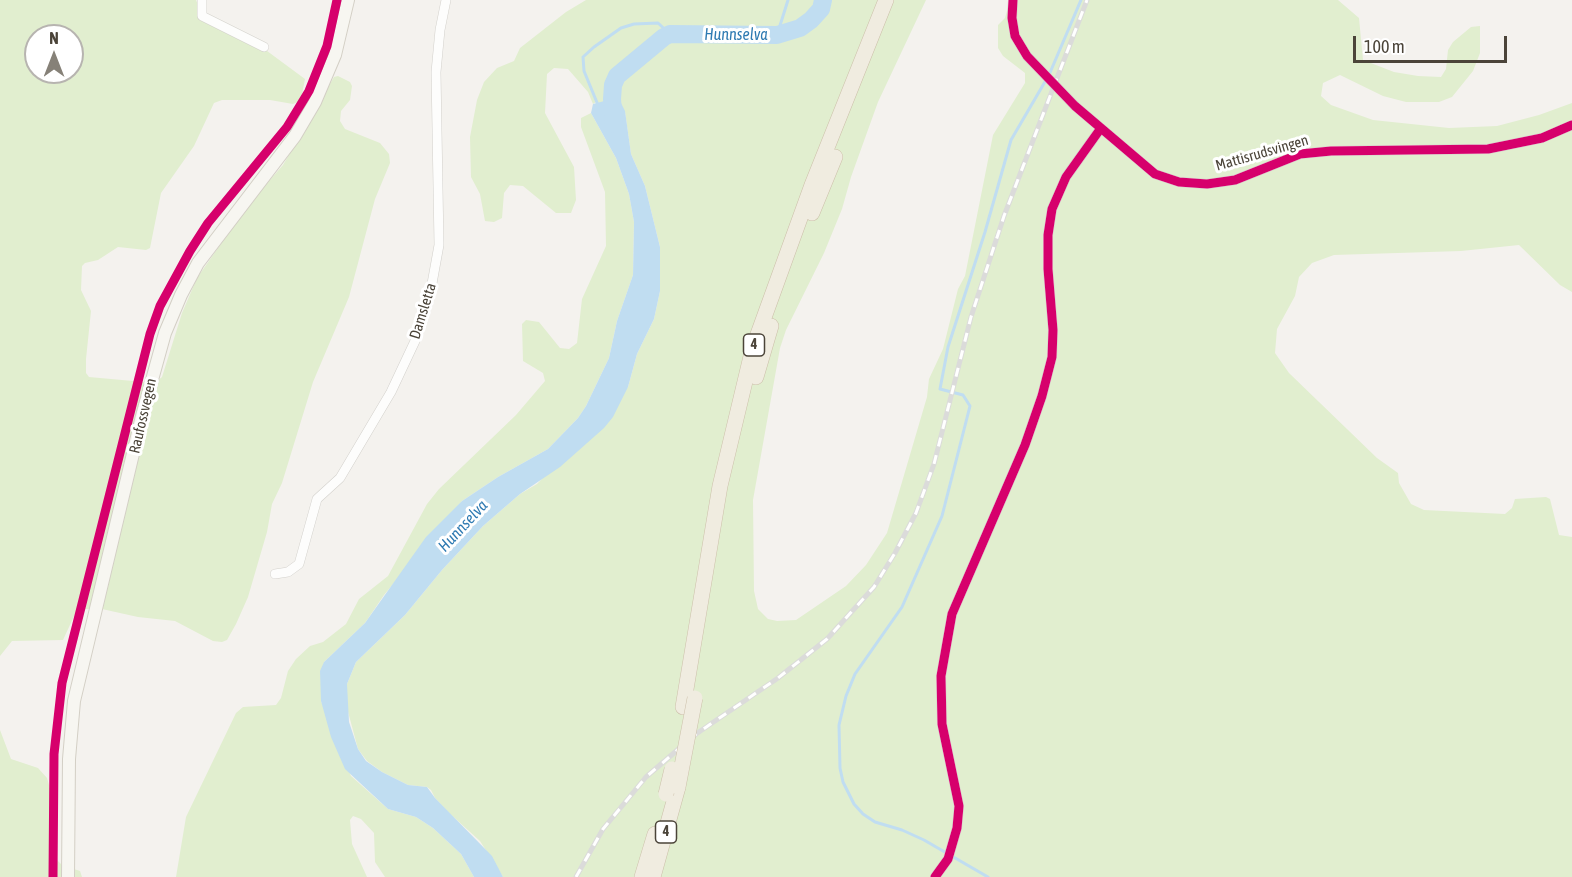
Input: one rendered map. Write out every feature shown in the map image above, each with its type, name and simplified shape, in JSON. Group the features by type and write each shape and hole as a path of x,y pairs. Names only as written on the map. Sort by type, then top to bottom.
{"highway":[{"name":"4","path":"689,702 720,486 753,348 812,185 886,0"},
{"name":"4","path":"653,877 672,790 724,515 760,364 794,262 896,0"},
{"name":"4","path":"642,877 672,790"}],"main road":[{"name":"Raufossvegen","path":"68,877 69,759 74,701 157,360 173,312 198,263 295,136 315,102 335,55 348,0"}],"street":[{"path":"202,0 202,15 264,47"},
{"name":"Damsletta","path":"275,574 288,572 299,564 317,499 340,478 391,392 415,341 429,300 439,245 436,72 440,30 446,0"},
{"name":"Mattisrudsvingen","path":"1013,0 1012,18 1016,36 1027,56 1075,106 1155,174 1179,182 1207,184 1235,180 1300,154 1330,151 1488,149 1542,138 1572,125"},
{"path":"935,877 948,859 957,828 959,806 942,724 941,676 952,614 1025,445 1042,396 1052,348 1048,235 1052,209 1066,177 1101,128"}],"green space":[{"path":"0,0 196,0 201,12 263,48 305,79 302,94 298,102 293,104 270,100 222,100 214,103 194,146 161,193 150,248 146,250 118,247 98,260 82,266 81,290 91,311 86,359 86,373 89,377 155,383 162,377 182,313 197,278 248,205 283,165 334,77 338,76 350,82 352,86 350,100 341,111 340,121 345,129 380,143 389,154 390,163 375,199 349,297 313,382 282,483 272,504 267,532 248,597 227,640 213,641 175,621 138,617 102,609 83,609 75,614 63,640 12,641 0,656"},
{"path":"586,0 926,0 878,102 842,209 824,253 786,330 780,348 753,500 754,591 758,609 768,619 777,621 796,620 846,586 866,565 887,533 927,397 929,379 943,349 958,289 965,276 993,135 1025,83 1025,73 1003,56 998,48 998,25 1005,18 1010,0 1338,0 1359,18 1363,60 1394,72 1418,76 1441,77 1446,69 1448,50 1453,42 1471,27 1480,26 1480,53 1473,71 1452,97 1439,102 1406,102 1383,96 1340,75 1323,83 1321,96 1331,105 1373,120 1449,128 1497,126 1572,103 1572,292 1560,285 1519,245 1461,251 1334,255 1312,263 1299,277 1295,296 1277,329 1275,353 1289,373 1377,458 1398,473 1399,483 1411,504 1424,510 1505,514 1512,508 1515,499 1546,497 1550,499 1559,535 1572,537 1572,877 503,877 480,841 448,812 431,790 427,787 408,785 382,772 367,761 358,749 347,708 347,684 356,662 405,615 442,570 483,526 520,494 537,484 628,387 637,354 654,319 660,291 660,247 645,186 631,154 625,112 596,102 593,104 588,92 568,69 554,68 547,74 545,113 574,167 576,200 571,213 556,213 523,186 510,185 504,193 502,218 494,222 485,221 480,194 471,177 470,137 477,100 484,82 497,68 514,61 520,48 566,12"},
{"path":"591,113 616,158 629,194 634,222 633,275 617,321 609,358 586,406 578,418 548,449 498,477 462,501 384,595 365,623 324,662 321,701 351,776 388,809 416,817 433,828 461,854 474,877 385,877 375,862 374,833 361,819 353,816 350,820 352,844 367,877 176,877 186,817 236,713 243,707 276,705 281,698 288,671 296,659 310,646 323,642 346,624 359,599 388,576 427,504 439,489 516,415 545,381 543,373 523,361 522,324 526,320 539,322 560,348 569,349 577,343 582,299 606,246 605,192 581,127 581,118"},
{"path":"0,730 11,759 38,768 47,778 51,792 55,858 62,865 80,871 82,877 0,877"}],"water":[{"path":"612,99 620,101 625,111 631,154 645,186 660,247 660,291 654,319 637,354 628,387 613,417 604,428 560,467 520,494 483,526 442,570 405,615 356,662 347,684 349,722 358,749 366,761 408,785 427,787 492,856 503,877 474,877 461,854 433,828 416,817 388,809 345,769 331,737 321,701 320,671 324,662 365,623 426,537 462,501 498,477 548,449 578,418 586,406 609,358 617,321 633,275 634,222 629,194 616,158 591,113 593,104"}],"waterway":[{"path":"777,35 788,0"},
{"name":"Hunnselva","path":"614,124 612,99 613,85 617,76 664,37 670,34 777,35 800,28 811,20 821,9 823,0"},
{"path":"1049,75 1081,0"},
{"name":"Hunnselva","path":"598,105 584,71 583,57 621,28 634,24 658,23 670,34"},
{"path":"988,877 924,840 902,830 875,822 863,814 854,804 843,782 840,768 839,725 846,696 855,674 902,607 942,516 970,406 963,395 940,389 948,347 985,232 1011,140 1046,80"}],"railway":[{"path":"576,877 603,829 646,777 696,734 778,678 827,639 874,587 895,553 916,513 934,464 971,317 1004,216 1087,0"}],"cycle path":[{"path":"53,877 54,754 62,683 150,334 160,306 208,223 287,127 309,91 327,46 337,0"},
{"path":"1013,0 1012,18 1015,36 1027,56 1075,106 1155,174 1179,182 1207,184 1235,180 1300,154 1331,151 1488,149 1542,138 1572,125"},
{"path":"935,877 948,859 957,828 959,806 942,724 941,676 952,614 1025,445 1042,396 1052,357 1053,330 1048,269 1048,235 1052,209 1066,177 1101,128"}]}
